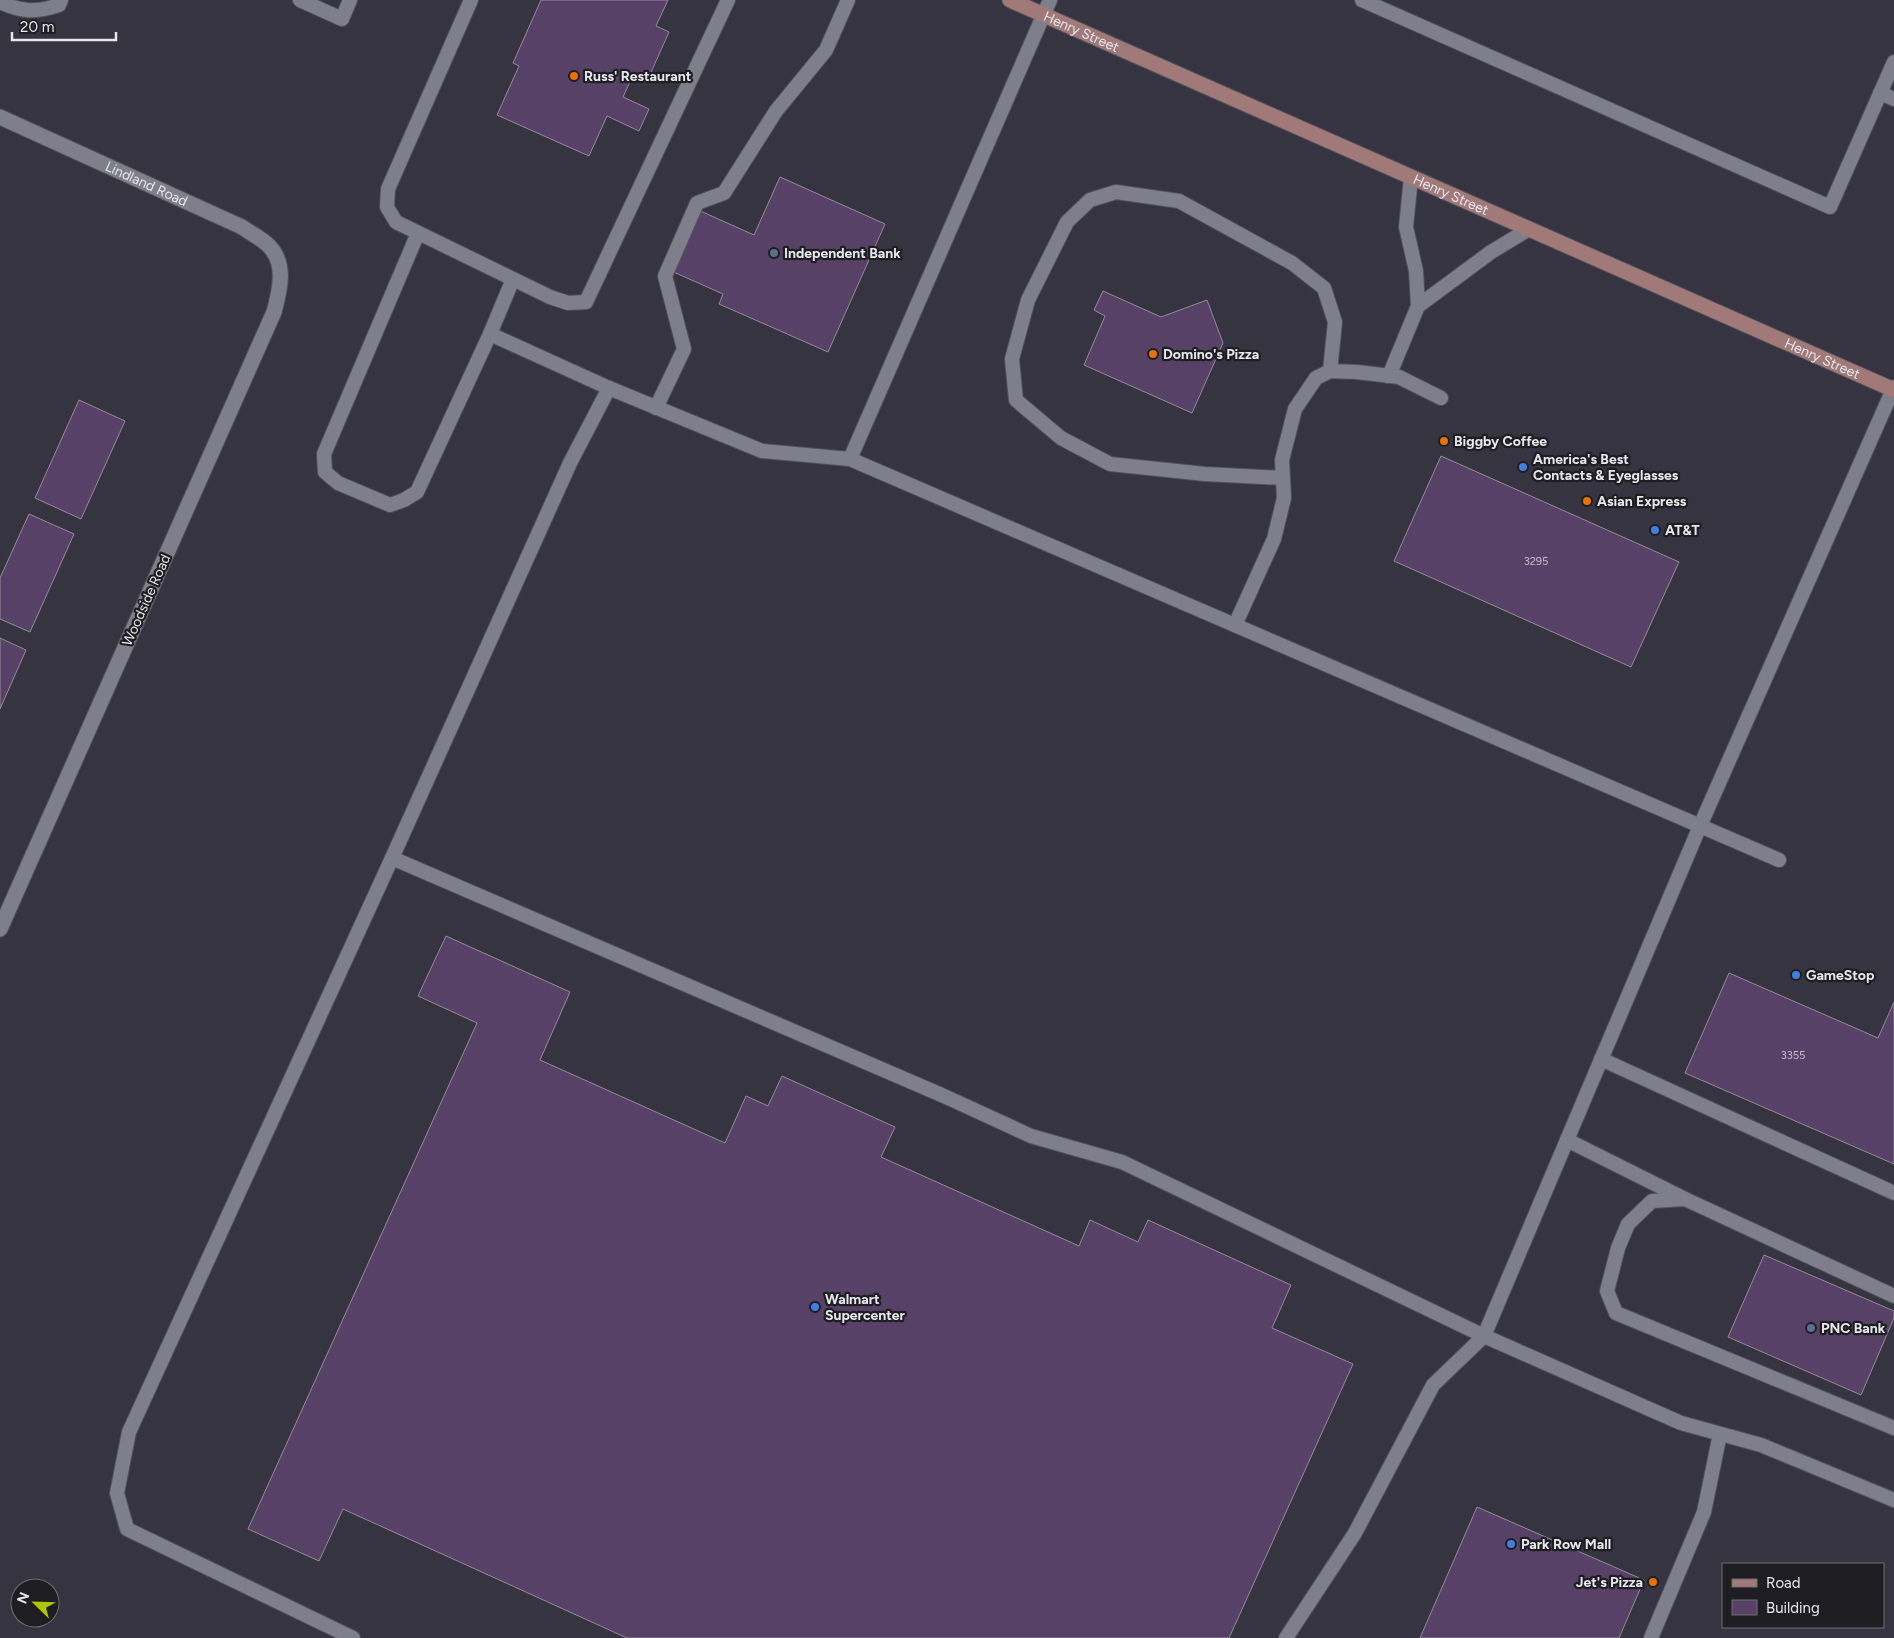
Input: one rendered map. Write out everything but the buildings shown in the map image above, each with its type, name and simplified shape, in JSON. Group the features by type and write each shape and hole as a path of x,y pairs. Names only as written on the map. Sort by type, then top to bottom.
{"main road":[{"name":"Henry Street","path":"1010,0 1894,389"}],"street":[{"name":"Lindland Road","path":"0,117 242,227 269,246 281,267"},
{"name":"Woodside Road","path":"0,929 274,312 280,292 281,267"}],"lane":[{"path":"300,0 342,19 350,0"},
{"path":"471,0 388,189 387,207 396,222 568,304 586,302 728,0"},
{"path":"656,408 684,349 665,276 697,203 724,193 776,112 826,50 848,0"},
{"path":"850,459 1050,0"},
{"path":"1362,0 1830,207 1894,62"},
{"path":"0,2 16,9 40,11 60,3"},
{"path":"1880,93 1894,100"},
{"path":"1389,376 1418,306 1416,271 1406,227 1410,177"},
{"path":"1283,478 1205,474 1110,464 1061,438 1016,400 1012,359 1028,300 1067,222 1090,200 1116,192 1179,201 1292,263 1324,288 1334,322 1330,371"},
{"path":"1418,306 1491,252 1529,229"},
{"path":"418,233 324,454 325,472 338,483 390,505 404,500 417,492 490,334 513,279"},
{"path":"490,334 609,388 762,451 850,459 1779,860"},
{"path":"1235,625 1274,539 1284,498 1282,460 1295,409 1316,378 1330,371 1399,377 1440,398"},
{"path":"353,1638 127,1529 117,1493 129,1432 392,858 570,463 609,388"},
{"path":"1286,1638 1355,1533 1433,1385 1484,1336 1700,826 1894,389"},
{"path":"392,858 944,1096 1031,1136 1122,1162 1484,1336 1681,1423 1761,1445 1894,1500"},
{"path":"1601,1059 1894,1193"},
{"path":"1567,1140 1685,1198 1894,1296"},
{"path":"1685,1198 1652,1201 1628,1224 1618,1248 1608,1291 1616,1313 1894,1428"},
{"path":"1651,1638 1704,1512 1720,1434"}],"place":[{"name":"Russ' Restaurant","path":"574,76"},
{"name":"Independent Bank","path":"774,253"},
{"name":"Domino's Pizza","path":"1153,354"},
{"name":"Biggby Coffee","path":"1444,441"},
{"name":"America's Best Contacts & Eyeglasses","path":"1523,467"},
{"name":"Asian Express","path":"1587,501"},
{"name":"AT&T","path":"1655,530"},
{"name":"GameStop","path":"1796,975"},
{"name":"Walmart Supercenter","path":"815,1307"},
{"name":"PNC Bank","path":"1811,1328"},
{"name":"Park Row Mall","path":"1511,1544"},
{"name":"Jet's Pizza","path":"1653,1582"}]}
